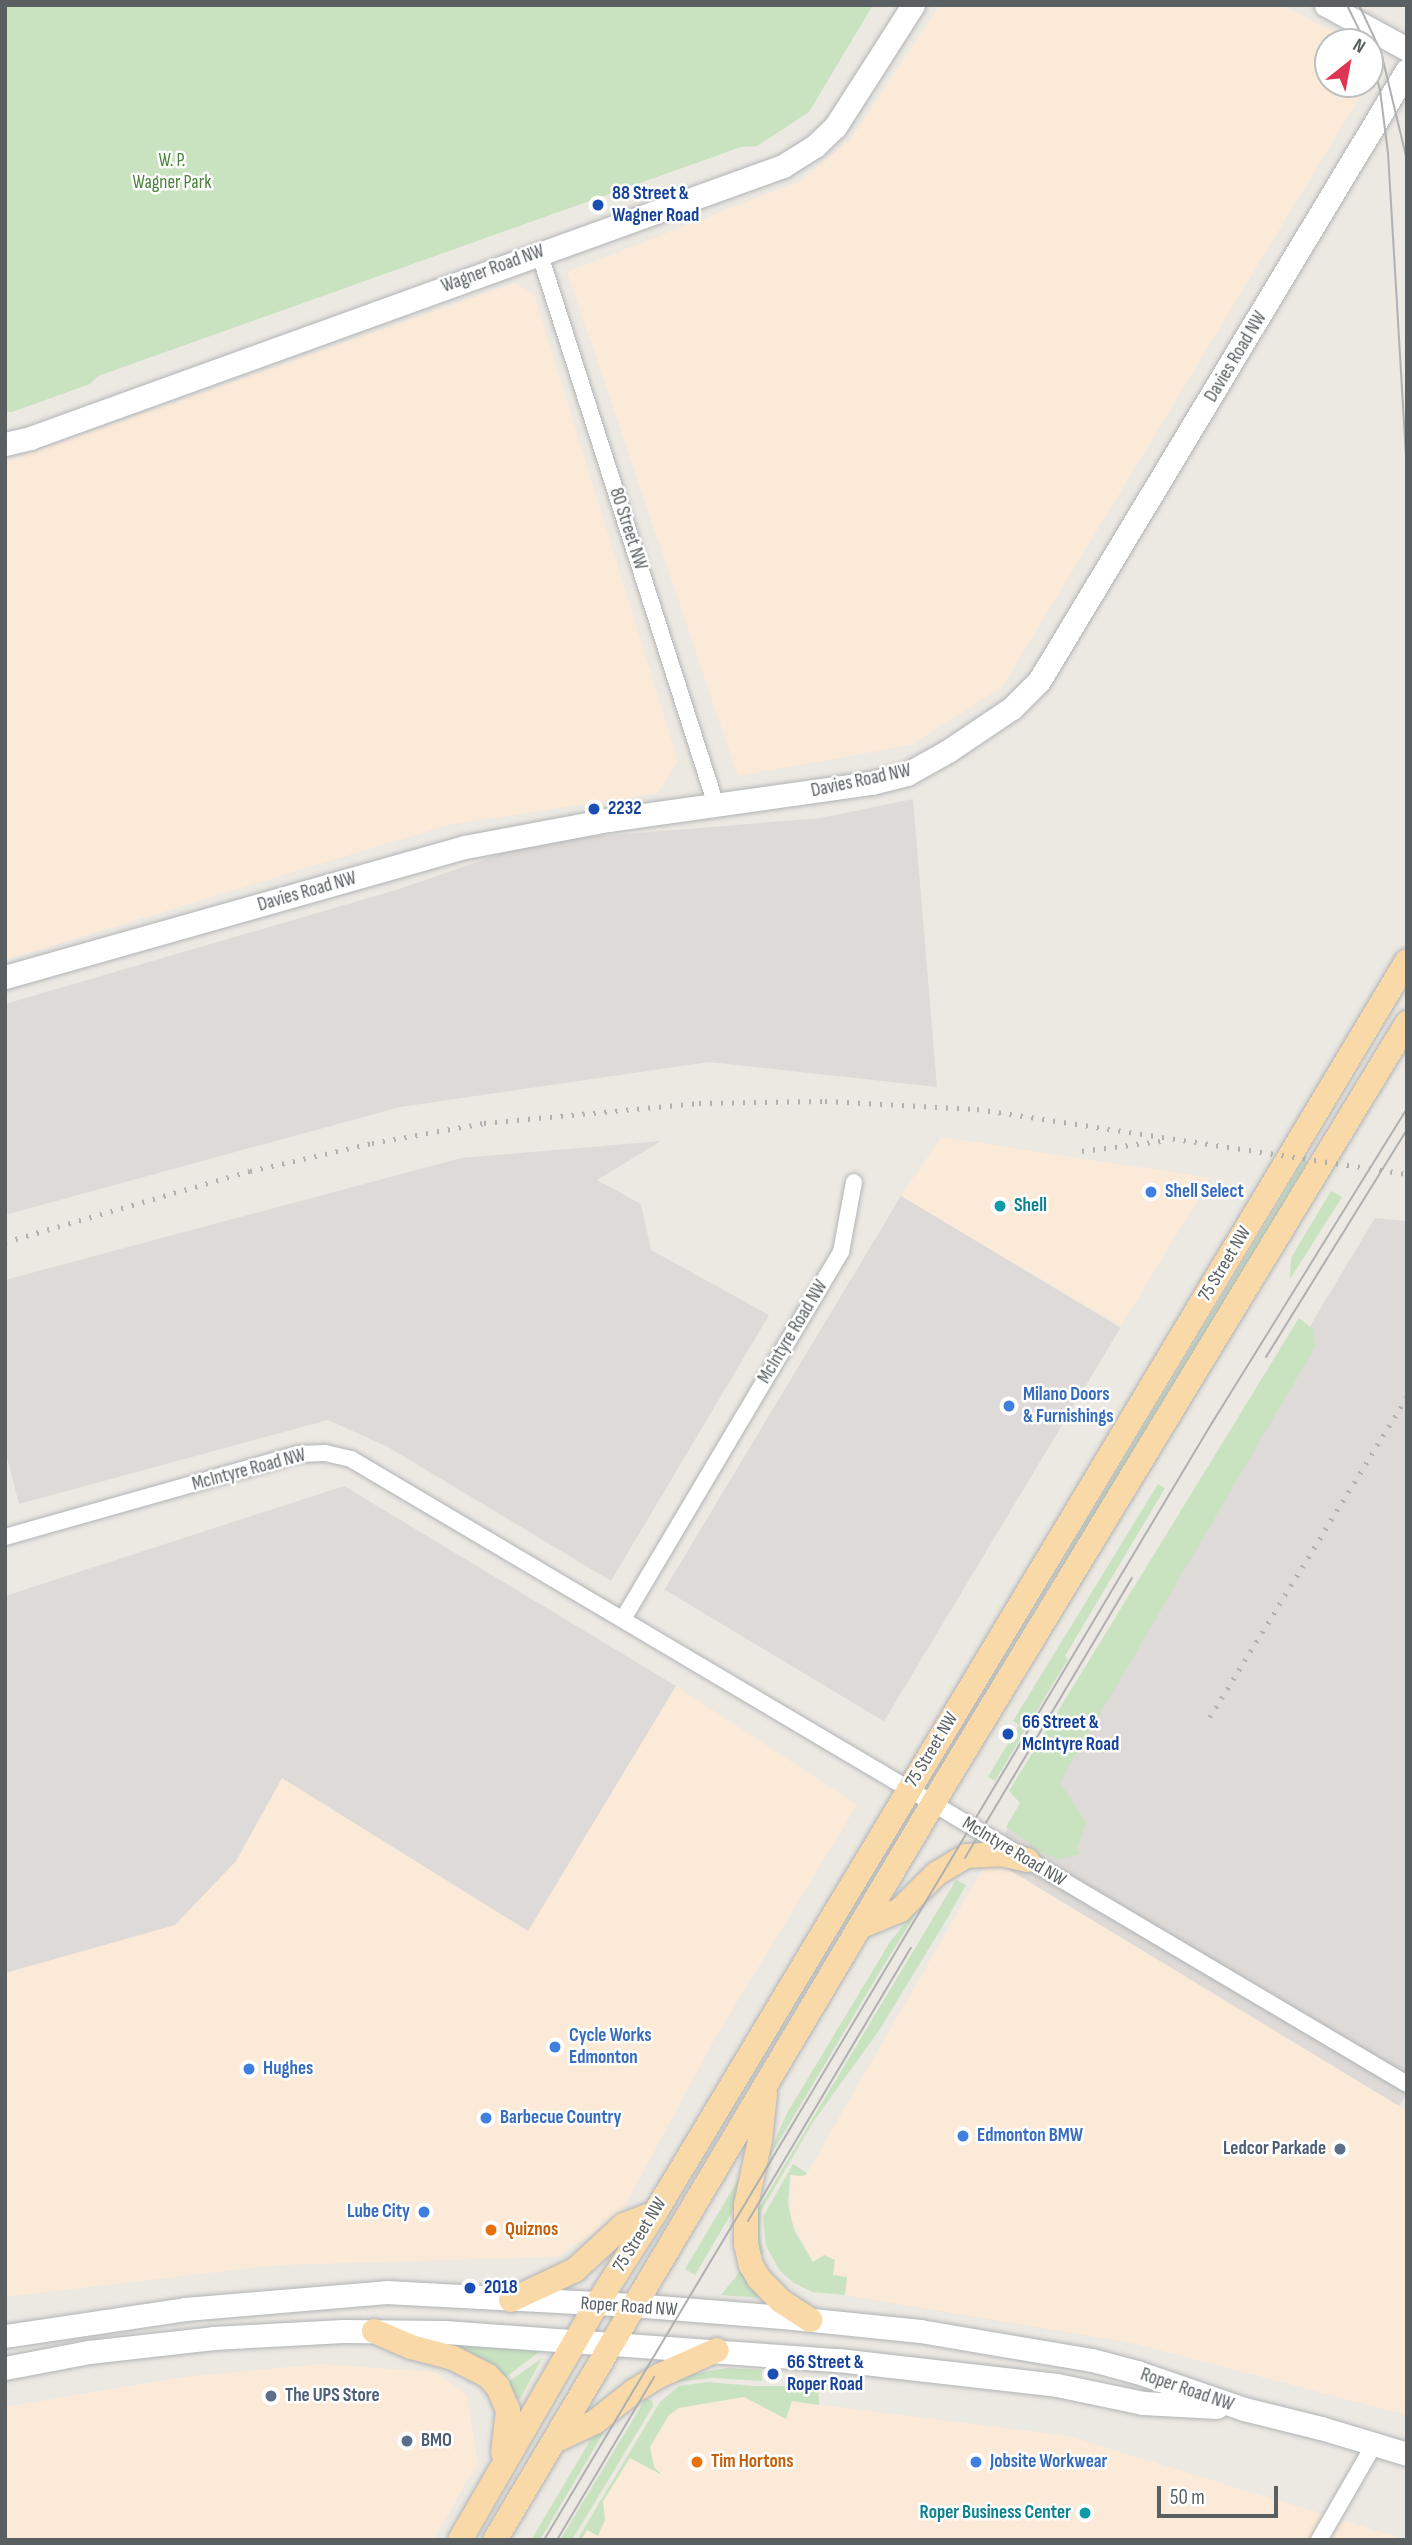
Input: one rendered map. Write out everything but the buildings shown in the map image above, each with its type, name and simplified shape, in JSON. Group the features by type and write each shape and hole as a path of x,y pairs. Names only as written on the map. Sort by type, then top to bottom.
{"main road":[{"name":"75 Street NW","path":"460,2540 597,2304 655,2213 1407,961"},
{"name":"75 Street NW","path":"495,2540 933,1804 1407,1023"},
{"path":"862,1926 900,1910 936,1874 966,1856 1001,1854 1027,1860"},
{"path":"766,2086 760,2140 746,2205 746,2244 751,2265 760,2278 781,2301 810,2320"},
{"path":"511,2300 575,2270 624,2225 655,2213"},
{"path":"374,2331 411,2347 467,2364 488,2376 498,2386 507,2404 509,2420 499,2474"},
{"path":"554,2441 595,2422 634,2391 661,2375 717,2350"}],"street":[{"name":"Wagner Road NW","path":"5,444 30,438 539,252 770,172 804,154 824,138 844,116 913,5"},
{"path":"1325,5 1407,49"},
{"name":"Davies Road NW","path":"5,978 465,847 537,832 871,783 907,774 997,720 1032,690 1240,351 1407,70"},
{"name":"80 Street NW","path":"539,252 716,805"},
{"name":"McIntyre Road NW","path":"623,1619 841,1252 854,1182"},
{"name":"McIntyre Road NW","path":"5,1537 298,1454 325,1453 365,1465 1407,2084"},
{"name":"Roper Road NW","path":"5,2336 128,2317 293,2298 386,2292 634,2305 920,2330 1063,2354 1137,2372 1244,2409 1407,2454"},
{"name":"Roper Road NW","path":"5,2368 158,2343 264,2334 374,2331 576,2340 717,2350 1043,2384 1143,2403 1244,2409"},
{"path":"1319,2540 1375,2443"}],"shaded area":[{"path":"940,5 1282,5 1326,28 1314,28 1314,98 1359,98 1002,687 911,745 738,776 567,272 800,181 850,140"},
{"path":"514,283 534,294 678,761 658,793 448,825 5,960 5,462"},
{"path":"913,799 937,1087 709,1062 400,1107 5,1215 5,1004 396,890 538,841 821,818"},
{"path":"941,1137 1211,1178 1121,1326 901,1196"},
{"path":"661,1141 597,1180 641,1204 651,1250 769,1315 611,1581 388,1447 328,1420 19,1504 5,1450 5,1280 461,1158"},
{"path":"901,1196 1120,1328 884,1721 665,1589"},
{"path":"1375,1218 1407,1221 1407,2093 1399,2106 990,1858"},
{"path":"344,1486 676,1686 528,1931 282,1778 236,1861 175,1925 5,1973 5,1596"},
{"path":"676,1686 857,1805 714,2040 620,2215 557,2257 278,2265 5,2297 5,1973 175,1925 236,1861 282,1778 528,1931"},
{"path":"989,1858 1407,2110 1407,2415 1132,2343 845,2295 847,2278 832,2275 813,2263 790,2217 791,2175 806,2175"},
{"path":"321,2364 436,2372 467,2395 478,2463 433,2540 5,2540 5,2407 184,2377"},
{"path":"741,2395 1068,2436 1407,2540 580,2540 637,2446 671,2408"}],"green space":[{"name":"W. P. Wagner Park","path":"5,5 873,5 809,112 757,146 741,147 98,376 90,384 12,412 5,412"},
{"path":"1303,1161 1311,1163 1037,1612 1075,1541"},
{"path":"1331,1191 1342,1197 1290,1279 1291,1258"},
{"path":"1299,1318 1314,1330 1315,1347 1060,1782 1086,1822 1077,1850 1081,1854 1060,1859 1043,1853 1006,1827 1020,1803 1009,1791"},
{"path":"1158,1484 1165,1488 1065,1656 1068,1659 995,1781 988,1777 1019,1725 1013,1721"},
{"path":"956,1880 966,1885 948,1917 880,2029 813,2122 761,2211 760,2236 764,2252 761,2254 754,2216"},
{"path":"925,1899 763,2168 787,2113 890,1942"},
{"path":"793,2164 807,2173 804,2176 790,2175 788,2204 794,2230 813,2262 824,2255 835,2260 833,2275 847,2277 845,2295 812,2292 794,2283 780,2271 766,2246 763,2217"},
{"path":"741,2175 738,2202 695,2275 685,2269"},
{"path":"742,2269 761,2298 721,2295"},
{"path":"443,2345 538,2351 539,2352 502,2380"},
{"path":"542,2358 520,2399 518,2399 507,2383"},
{"path":"726,2368 762,2370 762,2381 712,2378 677,2382 677,2377"},
{"path":"708,2382 753,2386 818,2386 819,2405 792,2401 786,2419 744,2397 679,2408 669,2415 650,2447 654,2467 662,2475 630,2458 603,2501 605,2520 598,2536 587,2530 581,2540 577,2540 660,2402 679,2386"},
{"path":"646,2398 652,2401 653,2406 572,2540 560,2540"},
{"path":"614,2415 540,2540 531,2540 591,2439"}],"tram line":[{"path":"1347,5 1358,28"},
{"path":"1359,5 1381,52 1407,160"},
{"path":"1381,98 1388,153 1407,476"},
{"path":"544,2540 1212,1423 1407,1108"},
{"path":"1266,1357 1407,1130"},
{"path":"965,1858 1132,1578"},
{"path":"748,2221 911,1948"},
{"path":"557,2540 654,2377"}],"railway":[{"path":"5,1242 250,1171 372,1143 484,1123 699,1103 825,1101 977,1109 1407,1174"},
{"path":"1082,1151 1161,1141"},
{"path":"1210,1717 1407,1397"}],"place":[{"name":"88 Street & Wagner Road","path":"598,205"},
{"name":"2232","path":"594,809"},
{"name":"Shell Select","path":"1151,1192"},
{"name":"Shell","path":"1000,1206"},
{"name":"Milano Doors & Furnishings","path":"1009,1406"},
{"name":"66 Street & McIntyre Road","path":"1008,1734"},
{"name":"Cycle Works Edmonton","path":"555,2047"},
{"name":"Hughes","path":"249,2069"},
{"name":"Barbecue Country","path":"486,2118"},
{"name":"Edmonton BMW","path":"963,2136"},
{"name":"Ledcor Parkade","path":"1340,2149"},
{"name":"Lube City","path":"424,2212"},
{"name":"Quiznos","path":"491,2230"},
{"name":"2018","path":"470,2288"},
{"name":"66 Street & Roper Road","path":"773,2374"},
{"name":"The UPS Store","path":"271,2396"},
{"name":"BMO","path":"407,2441"},
{"name":"Tim Hortons","path":"697,2462"},
{"name":"Jobsite Workwear","path":"976,2462"},
{"name":"Roper Business Center","path":"1085,2513"}]}
